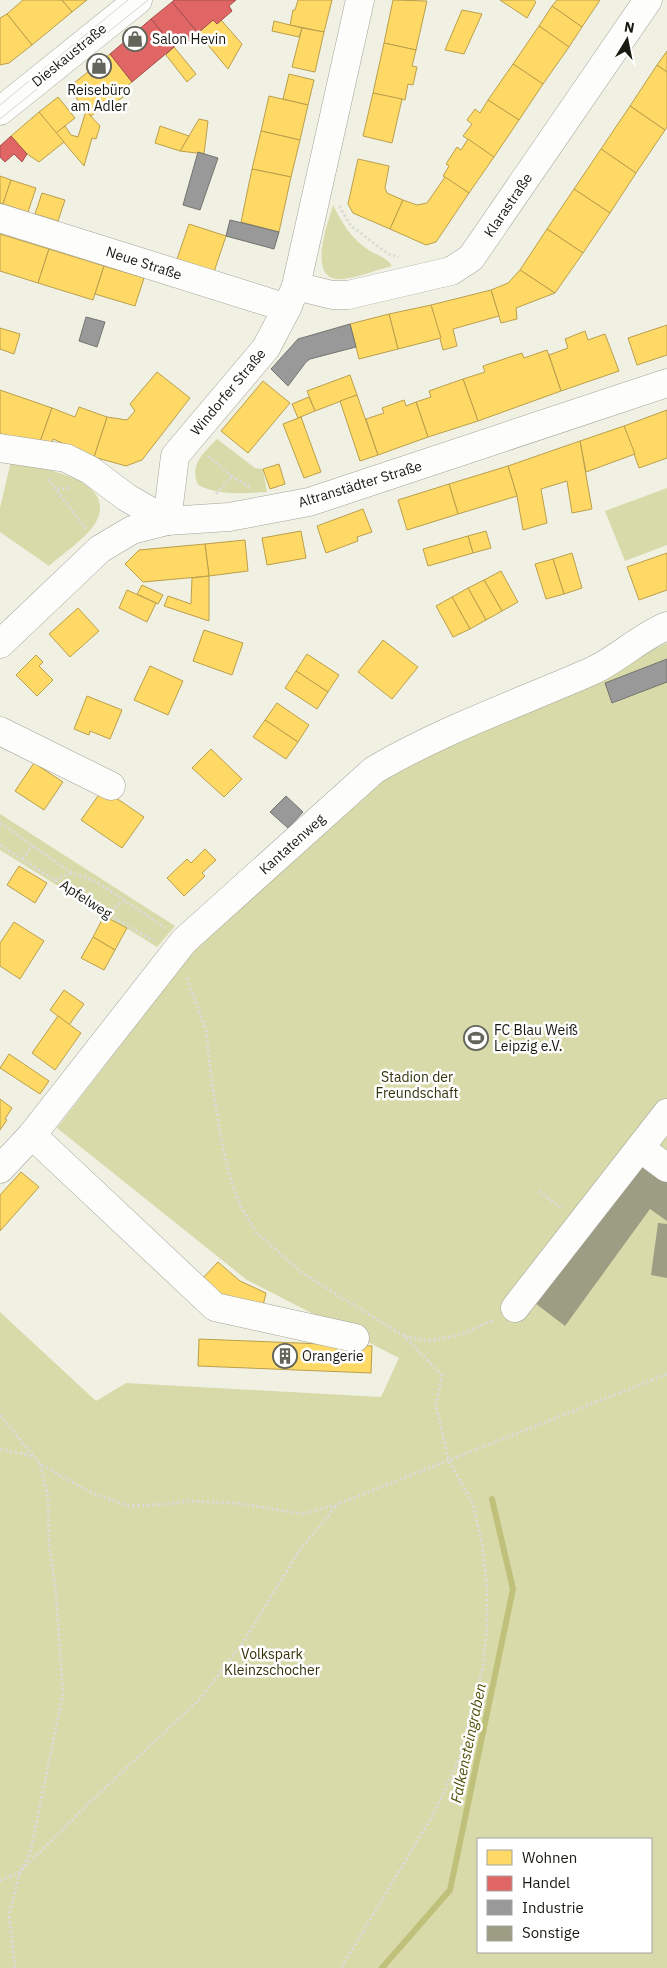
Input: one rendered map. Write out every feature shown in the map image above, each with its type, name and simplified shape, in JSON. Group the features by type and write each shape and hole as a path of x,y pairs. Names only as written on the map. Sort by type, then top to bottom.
{"street":[{"name":"Dieskaustraße","path":"0,111 138,0"},
{"name":"Windorfer Straße","path":"167,521 175,456 266,348 292,297 360,0"},
{"name":"Klarastraße","path":"292,297 348,296 451,271 470,258 648,0"},
{"name":"Neue Straße","path":"0,218 292,297"},
{"name":"Altranstädter Straße","path":"167,521 229,517 309,502 667,384"},
{"path":"0,448 66,458 90,470 126,497 167,521"},
{"path":"0,644 100,549 132,530 167,521"},
{"name":"Kantatenweg","path":"0,1169 32,1135 179,947 374,770 407,751 595,669 654,632 667,626"},
{"path":"0,731 110,786"},
{"path":"515,1308 667,1113"},
{"path":"32,1135 215,1307 355,1338"},
{"path":"640,1148 667,1168"}],"path":[{"path":"321,175 350,226 388,254 406,259"},
{"path":"188,439 232,476 282,507"},
{"path":"28,453 100,549"},
{"path":"0,823 72,873 98,882 179,947 206,1030 222,1144 231,1181 241,1207 256,1232 302,1273 404,1336 442,1375 436,1405 449,1461 472,1502 482,1543 487,1590 487,1626 483,1666 460,1758 434,1813 341,1968"},
{"name":"Apfelweg","path":"0,845 106,912 179,947"},
{"path":"22,859 33,846"},
{"path":"55,880 72,873"},
{"path":"106,912 124,902"},
{"path":"404,1336 428,1341 460,1335 488,1323 515,1308"},
{"path":"40,1464 92,1493 129,1506 189,1501 217,1502 236,1503 303,1514 338,1504 667,1374"},
{"path":"0,1415 40,1464 48,1497 50,1544 57,1602 62,1694 30,1854 20,1872 9,1915 15,1968"},
{"path":"0,1449 34,1456"},
{"path":"0,1881 20,1872 92,1800 201,1698 244,1642 300,1552 338,1504"}],"green space":[{"path":"333,205 344,225 358,242 385,259 392,266 343,279 331,278 325,272 322,262 322,250"},
{"path":"217,439 255,468 263,469 267,492 223,492 198,485 195,471 199,459"},
{"path":"11,461 39,467 72,478 86,485 96,495 100,507 96,522 81,539 49,566 0,532 0,508"},
{"path":"667,488 667,545 625,561 605,511"},
{"path":"667,643 667,1968 0,1968 0,1312 96,1401 126,1383 381,1397 399,1358 247,1280 57,1128 203,938 385,776"},
{"path":"0,814 175,926 157,947 0,850"}],"building: Wohnen":[{"path":"23,0 62,0 72,12 32,45 7,14"},
{"path":"62,0 87,0 72,12"},
{"path":"298,0 332,0 324,32 290,25 293,10 295,10"},
{"path":"393,0 427,1 416,50 384,43"},
{"path":"500,0 534,0 536,2 527,18"},
{"path":"557,0 600,0 582,27 552,6"},
{"path":"552,6 582,27 569,47 539,26"},
{"path":"462,10 482,14 464,54 445,50"},
{"path":"7,14 32,45 9,63 0,65 0,18"},
{"path":"213,20 217,24 221,20 242,44 228,69 198,33"},
{"path":"274,21 302,28 299,37 272,31"},
{"path":"539,26 569,47 543,84 513,64"},
{"path":"302,28 324,32 315,72 292,67"},
{"path":"384,43 416,50 412,66 417,67 413,85 408,84 405,100 373,93"},
{"path":"174,47 196,74 187,82 166,55"},
{"path":"667,51 667,72 657,65"},
{"path":"110,54 132,82 119,92 123,97 108,108 105,105 91,116 68,88"},
{"path":"513,64 543,84 519,120 488,100"},
{"path":"657,65 667,72 667,127 665,130 630,106"},
{"path":"289,74 314,80 308,105 283,99"},
{"path":"373,93 402,99 392,143 363,136"},
{"path":"269,96 308,105 300,140 261,131"},
{"path":"58,97 75,118 56,133 39,112"},
{"path":"488,100 519,120 494,157 463,136 472,124 467,120 475,109 480,113"},
{"path":"630,106 665,130 636,173 601,149"},
{"path":"86,111 100,126 96,139 92,138 84,166 56,133 65,126 71,135 78,137"},
{"path":"39,112 64,142 39,162 27,154 11,136"},
{"path":"199,119 208,121 204,154 180,151"},
{"path":"160,126 189,136 180,151 155,143"},
{"path":"261,131 300,140 291,177 252,169"},
{"path":"468,139 494,157 469,193 443,176 449,166 446,164 457,147 461,150"},
{"path":"601,149 636,173 610,213 574,189"},
{"path":"358,159 389,166 385,188 387,193 403,200 390,229 353,213 348,204"},
{"path":"252,169 291,177 279,232 241,222"},
{"path":"0,176 11,180 3,204 0,203"},
{"path":"445,177 469,193 436,242 426,245 390,229 403,200 417,205 427,203"},
{"path":"11,180 36,188 28,212 3,204"},
{"path":"574,189 610,213 583,253 547,229"},
{"path":"42,193 65,200 58,221 35,214"},
{"path":"189,224 226,236 214,272 177,259"},
{"path":"547,229 583,253 555,293 520,270"},
{"path":"0,234 49,249 38,283 0,271"},
{"path":"49,249 104,266 93,300 38,283"},
{"path":"104,266 144,278 135,306 95,294"},
{"path":"520,270 555,293 516,308 517,319 501,323 491,290 508,283"},
{"path":"491,290 499,316 453,329 457,346 443,350 431,305"},
{"path":"431,305 441,338 398,349 389,314"},
{"path":"389,314 398,349 359,359 350,324"},
{"path":"667,325 667,355 637,365 628,338"},
{"path":"0,328 20,334 14,354 0,349"},
{"path":"585,331 588,340 605,334 619,371 561,391 549,355 568,348 565,339"},
{"path":"547,350 561,391 478,421 463,379 485,372 483,366 522,353 524,358"},
{"path":"157,372 190,398 142,460 126,466 94,457 107,417 127,420 135,411 130,404"},
{"path":"350,375 357,395 315,411 307,391"},
{"path":"463,379 478,421 428,437 416,402 431,397 429,391"},
{"path":"263,381 290,403 248,453 221,431"},
{"path":"0,390 52,408 40,442 0,434"},
{"path":"357,395 378,455 360,461 340,401"},
{"path":"309,397 315,411 298,418 292,404"},
{"path":"404,400 406,406 416,402 428,437 378,455 366,419 384,413 382,408"},
{"path":"79,407 107,417 94,457 53,439 51,445 40,442 52,408 75,417"},
{"path":"667,410 667,458 639,468 624,426"},
{"path":"301,417 321,472 304,478 283,424"},
{"path":"624,426 635,454 586,472 580,441"},
{"path":"580,441 592,509 572,513 567,481 541,489 547,523 523,530 517,496 508,466"},
{"path":"279,464 285,484 270,489 263,469"},
{"path":"508,466 517,496 458,514 449,484"},
{"path":"449,484 458,514 407,530 398,500"},
{"path":"363,509 372,532 357,537 358,541 326,553 317,526"},
{"path":"301,531 306,558 267,565 262,538"},
{"path":"486,531 491,548 473,553 468,536"},
{"path":"468,536 473,553 428,566 423,549"},
{"path":"245,540 248,571 209,576 205,544"},
{"path":"205,544 209,576 143,582 125,564 139,550"},
{"path":"572,553 582,588 564,594 553,559"},
{"path":"667,553 667,590 639,600 627,567"},
{"path":"553,559 564,594 546,599 535,564"},
{"path":"501,571 518,602 502,611 484,580"},
{"path":"209,576 209,621 164,606 168,596 191,604 192,578"},
{"path":"484,580 502,611 486,620 468,588"},
{"path":"142,585 163,595 158,604 137,594"},
{"path":"468,588 486,620 470,629 452,597"},
{"path":"127,590 156,603 147,622 119,608"},
{"path":"452,597 470,629 453,637 436,606"},
{"path":"78,608 99,631 70,657 49,634"},
{"path":"204,630 243,643 232,675 193,661"},
{"path":"383,640 418,667 392,699 358,672"},
{"path":"307,654 339,675 328,692 296,671"},
{"path":"36,655 43,662 39,666 53,680 37,696 16,675"},
{"path":"150,666 183,681 168,715 134,700"},
{"path":"296,671 328,692 317,709 285,688"},
{"path":"87,696 122,710 110,739 90,731 89,735 74,729"},
{"path":"277,703 309,725 298,742 265,720"},
{"path":"265,720 298,742 286,759 253,737"},
{"path":"211,749 242,779 224,797 192,768"},
{"path":"34,763 63,782 44,810 15,791"},
{"path":"103,789 144,817 122,848 81,820"},
{"path":"205,849 216,860 202,873 205,876 184,896 167,878 187,859 191,863"},
{"path":"19,866 47,883 35,903 7,885"},
{"path":"104,916 127,928 115,950 93,937"},
{"path":"14,922 44,941 20,979 0,966 0,943"},
{"path":"93,937 115,950 104,970 81,958"},
{"path":"64,990 84,1004 69,1025 50,1010"},
{"path":"58,1016 81,1033 55,1070 32,1053"},
{"path":"9,1054 49,1081 40,1094 0,1068"},
{"path":"0,1099 12,1108 0,1130"},
{"path":"21,1172 39,1187 0,1231 0,1195"},
{"path":"218,1262 240,1281 266,1293 261,1314 227,1301 201,1280"},
{"name":"Orangerie","path":"199,1339 372,1346 371,1373 198,1366"}],"building: Handel":[{"path":"174,0 236,0 229,6 232,11 217,24 213,20 198,33 172,2"},
{"path":"172,2 198,33 184,45 181,41 174,47 151,19"},
{"path":"151,19 174,47 132,82 110,54"},
{"path":"11,136 27,154 22,162 14,154 5,162 0,157 0,146"}],"building: Industrie":[{"path":"198,152 218,158 200,210 183,205"},
{"path":"230,220 279,232 274,249 226,236"},
{"path":"86,317 105,322 97,347 79,341"},
{"path":"350,324 356,347 310,359 288,386 271,369 298,339"},
{"path":"667,659 667,682 612,703 605,683"},
{"path":"286,796 303,812 288,828 270,812"}],"building: Sonstige":[{"path":"640,1157 667,1177 667,1221 650,1209 565,1326 535,1303"},
{"path":"658,1223 667,1224 667,1278 651,1275"}],"waterway":[{"name":"Falkensteingraben","path":"382,1968 450,1890 513,1589 492,1499"}],"tram line":[{"path":"0,105 128,0"},
{"path":"0,119 148,0"}],"place":[{"name":"Salon Hevin","path":"135,39"},
{"name":"Reisebüro am Adler","path":"99,66"},
{"name":"FC Blau Weiß Leipzig e.V.","path":"476,1038"},
{"name":"Orangerie","path":"285,1356"}],"park label":[{"name":"Stadion der Freundschaft","path":"417,1086"},
{"name":"Volkspark Kleinzschocher","path":"272,1662"}]}
